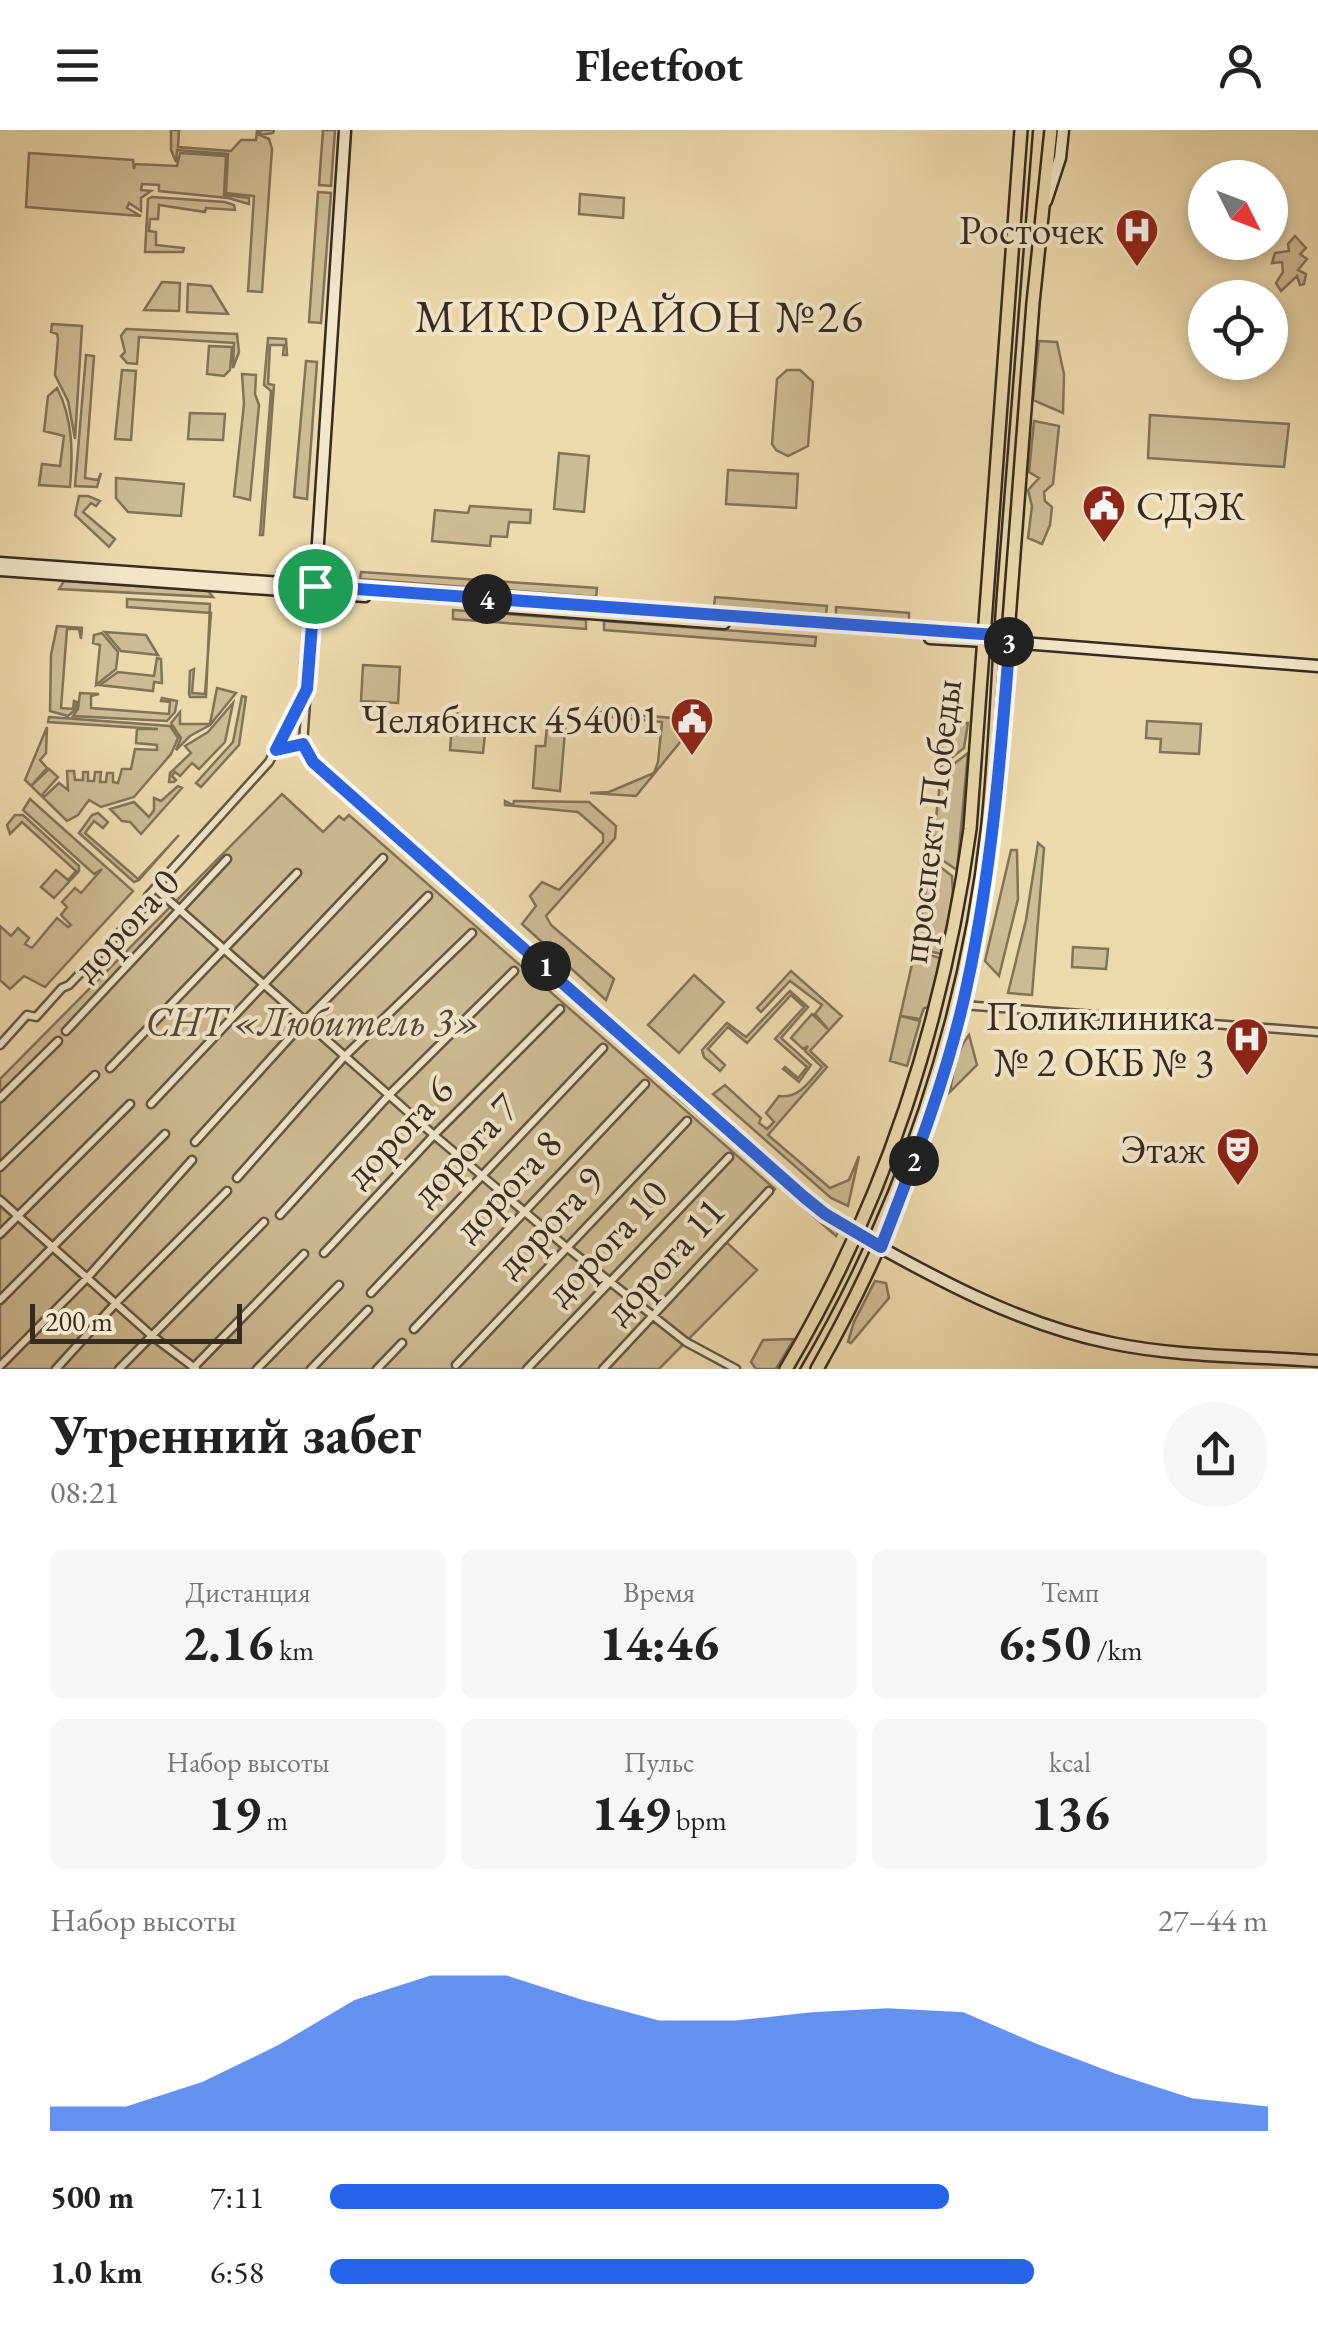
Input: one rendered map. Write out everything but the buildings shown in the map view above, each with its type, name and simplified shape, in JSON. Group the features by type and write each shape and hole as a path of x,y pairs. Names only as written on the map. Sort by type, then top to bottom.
{"main road":[{"name":"проспект Победы","path":"786,1369 858,1235 896,1139 934,1021 945,970 970,829 1021,130"},
{"name":"проспект Победы","path":"816,1369 881,1247 930,1116 962,1005 992,845 1051,130"},
{"path":"985,637 1009,639"}],"street":[{"path":"344,130 303,744 313,762 804,1197 858,1235 1011,1313 1078,1335 1150,1349 1318,1361"},
{"path":"1042,211 1053,186 1063,130"},
{"path":"0,567 985,637"},
{"path":"1009,639 1318,664"},
{"path":"1009,639 1272,660"},
{"path":"0,1045 27,1015 36,1017 147,904 148,896 276,750 307,689"},
{"path":"276,750 303,744"},
{"path":"151,1104 383,858"},
{"name":"дорога 0","path":"66,1031 227,859"},
{"path":"110,1068 297,873"},
{"path":"155,888 565,1246 686,1342 736,1369"},
{"path":"195,1142 304,1022 428,896"},
{"path":"238,1178 344,1057 472,934"},
{"path":"280,1215 388,1095 514,971"},
{"path":"962,1005 1318,1032"},
{"name":"дорога 6","path":"324,1253 560,1009"},
{"path":"0,1098 58,1041"},
{"name":"дорога 7","path":"372,1293 603,1048"},
{"path":"0,1166 95,1075"},
{"name":"дорога 8","path":"414,1328 645,1084"},
{"path":"0,1234 130,1104"},
{"name":"дорога 9","path":"456,1365 687,1121"},
{"path":"0,1300 165,1134"},
{"name":"дорога 10","path":"527,1369 729,1157"},
{"path":"0,1366 88,1277 192,1160"},
{"path":"56,1369 227,1191"},
{"name":"дорога 11","path":"603,1369 769,1191"},
{"path":"0,1200 115,1304 194,1368 304,1254"},
{"path":"120,1369 264,1222"},
{"path":"258,1369 339,1284"},
{"path":"311,1369 368,1310"},
{"path":"376,1369 402,1343"}],"green space":[{"path":"171,130 179,130 178,147 231,151 241,140 256,140 257,130 260,134 261,130 274,130 260,135 269,139 272,149 262,292 248,291 254,196 226,193 228,154 177,150 176,162 171,150"},
{"path":"323,130 335,130 331,186 319,185"},
{"path":"29,153 133,160 134,169 135,164 177,166 180,153 226,156 224,195 249,198 249,204 159,191 159,185 142,184 141,190 151,191 141,198 141,211 129,203 127,208 141,216 26,207"},
{"path":"318,192 331,193 321,323 309,322"},
{"path":"580,194 624,198 623,218 579,214"},
{"path":"148,199 225,202 234,205 235,210 206,208 205,212 159,205 158,219 150,219 149,231 156,232 156,245 184,248 183,252 145,252"},
{"path":"1295,236 1306,248 1300,254 1307,259 1298,270 1306,274 1304,284 1300,285 1297,276 1288,284 1288,280 1278,280 1283,272 1282,262 1272,263 1288,260 1288,244"},
{"path":"162,282 180,283 179,311 144,310"},
{"path":"188,284 211,286 228,314 187,312"},
{"path":"52,324 82,326 75,439 68,401 55,375 58,339 51,332"},
{"path":"126,329 237,334 239,352 233,368 234,343 139,337 137,364 127,363 121,356 125,352 121,336"},
{"path":"268,338 286,339 287,355 283,355 284,345 270,345 268,384 274,385 260,535 271,391 264,385"},
{"path":"1039,341 1057,342 1064,374 1063,413 1033,400"},
{"path":"209,346 232,347 230,370 224,376 207,374"},
{"path":"86,355 94,356 85,478 98,480 101,473 97,487 75,486"},
{"path":"306,361 317,362 307,499 294,497"},
{"path":"122,370 136,371 131,440 115,439"},
{"path":"787,370 800,370 813,382 808,446 788,456 772,444 777,379"},
{"path":"242,374 256,375 259,405 250,500 234,496 244,404"},
{"path":"57,388 71,436 70,487 39,485 42,464 60,466 64,436 44,431 48,396"},
{"path":"190,413 225,414 223,440 188,439"},
{"path":"1150,415 1289,424 1284,467 1148,458"},
{"path":"1034,421 1059,426 1053,484 1044,492 1045,501 1052,507 1042,544 1028,538 1032,506 1028,490 1039,478 1029,472"},
{"path":"559,453 589,456 584,512 554,509"},
{"path":"728,470 798,474 796,508 726,504"},
{"path":"116,478 184,484 181,516 128,512 116,498"},
{"path":"79,496 100,501 96,506 91,503 83,512 115,539 109,547 75,515"},
{"path":"470,506 531,510 530,523 509,522 507,537 491,536 490,546 432,541 435,510 468,513"},
{"path":"361,572 597,588 596,597 360,579"},
{"path":"64,581 208,591 213,597 59,589"},
{"path":"715,597 827,606 826,614 714,606"},
{"path":"127,599 210,604 210,613 127,607"},
{"path":"836,607 909,613 909,622 836,615"},
{"path":"453,610 586,620 586,629 453,619"},
{"path":"604,621 816,637 815,646 604,630"},
{"path":"57,626 82,628 81,639 79,629 67,629 61,708 73,709 74,701 77,702 75,710 68,716 50,711 51,655"},
{"path":"105,632 146,635 158,655 121,651"},
{"path":"102,633 118,652 116,669 96,685 100,645 93,643 94,635"},
{"path":"157,658 161,659 162,683 154,682 153,691 100,685 118,672 154,676"},
{"path":"208,658 206,697 190,697 190,671 194,669 192,693 205,694"},
{"path":"363,665 400,667 398,703 361,701"},
{"path":"217,688 236,693 210,725 176,750 181,738 171,723 180,712 180,724 210,724"},
{"path":"80,693 99,694 91,696 91,708 169,714 170,702 161,701 162,698 177,701 175,712 167,721 73,716"},
{"path":"242,696 246,697 239,745 201,787 196,783 233,742"},
{"path":"233,703 225,742 199,769 192,763 180,776 175,772 172,776 176,780 169,782 170,773 191,753 185,746 208,732"},
{"path":"600,712 685,719 681,741 636,796 590,793 609,792 654,773 662,722 601,716"},
{"path":"453,713 487,716 483,753 450,750"},
{"path":"49,717 170,726 178,738 171,754 134,797 101,807 89,800 78,815 67,821 31,786 49,769 58,777 44,797 59,783 68,790 67,771 74,771 75,780 83,780 83,772 88,772 88,781 94,781 95,772 101,772 100,782 106,782 107,773 113,773 113,782 118,783 122,769 131,769 135,749 157,750 157,745 136,743 137,729 158,729 48,722"},
{"path":"548,717 566,719 560,791 533,788 536,746 545,746"},
{"path":"1147,721 1201,724 1199,754 1160,752 1161,739 1146,738"},
{"path":"949,722 968,723 964,748 941,766 944,727"},
{"path":"47,727 46,753 40,760 47,768 31,786 25,780"},
{"path":"968,753 957,870 932,853 941,774"},
{"path":"178,786 182,788 141,834 110,809 134,802 149,817 154,810 154,798 161,801"},
{"name":"СНТ «Любитель 3»","path":"282,794 323,832 339,816 344,820 349,815 775,1189 726,1242 757,1270 659,1369 0,1369 0,1079"},
{"path":"30,799 133,891 45,987 24,976 10,989 0,980 0,926 11,936 18,928 29,938 25,944 32,948 57,918 68,927 71,925 61,915 67,907 62,902 75,888 81,893 102,869 94,874 23,810"},
{"path":"505,801 513,805 514,801 589,802 616,826 615,838 546,916 551,925 614,979 606,1000 522,924 536,906 530,896 542,882 559,890 603,842 603,834 578,812 505,805"},
{"path":"98,813 108,822 103,828 94,821 85,833 138,879 179,835 139,880 134,882 79,833"},
{"path":"15,815 23,815 79,866 79,871 54,898 41,887 56,870 68,880 76,871 22,822 10,834 7,825"},
{"path":"1038,843 1044,848 1032,995 1008,993 1026,920"},
{"path":"1011,850 1017,850 1018,899 999,976 985,961"},
{"path":"931,860 952,876 953,896 941,954 916,948"},
{"path":"1073,947 1108,949 1106,969 1072,967"},
{"path":"915,951 940,958 929,1007 924,1008 920,1019 901,1016 920,1021 907,1066 890,1061"},
{"path":"791,971 842,1016 810,1051 827,1067 768,1135 830,1188 849,1180 859,1156 848,1206 831,1198 713,1094 725,1085 761,1118 759,1123 767,1129 774,1122 766,1113 779,1096 798,1092 822,1067 805,1051 808,1046 803,1049 791,1038 812,1014 828,1029 815,1014 822,1005 790,981 761,1012 757,1008"},
{"path":"694,975 724,1002 679,1053 648,1025"},
{"path":"790,991 808,1007 781,1038 811,1065 799,1082 783,1069 798,1078 807,1067 775,1039 804,1007 791,995 747,1043 728,1027 708,1049 725,1065 720,1071 704,1057 702,1050 727,1023 746,1037"},
{"path":"969,1035 977,1065 950,1092 958,1055"},
{"path":"679,1090 703,1116 838,1232 836,1236 675,1095"},
{"path":"875,1281 886,1283 889,1298 848,1342 854,1322"},
{"path":"794,1339 776,1369 756,1369 751,1362 763,1340"}],"tram line":[{"path":"800,1369 835,1306 894,1175 919,1107 958,968 984,797 1033,130"}],"place":[{"name":"Росточек","path":"1137,268"},
{"name":"СДЭК","path":"1104,544"},
{"name":"Челябинск 454001","path":"692,757"},
{"name":"Поликлиника № 2 ОКБ № 3","path":"1247,1077"},
{"name":"Этаж","path":"1238,1187"}],"district":[{"name":"МИКРОРАЙОН №26","path":"640,316"}],"route":[{"path":"315,586 1010,636 994,832 967,988 930,1116 881,1247 804,1197 313,762 303,744 276,750 307,689 315,586"}]}
